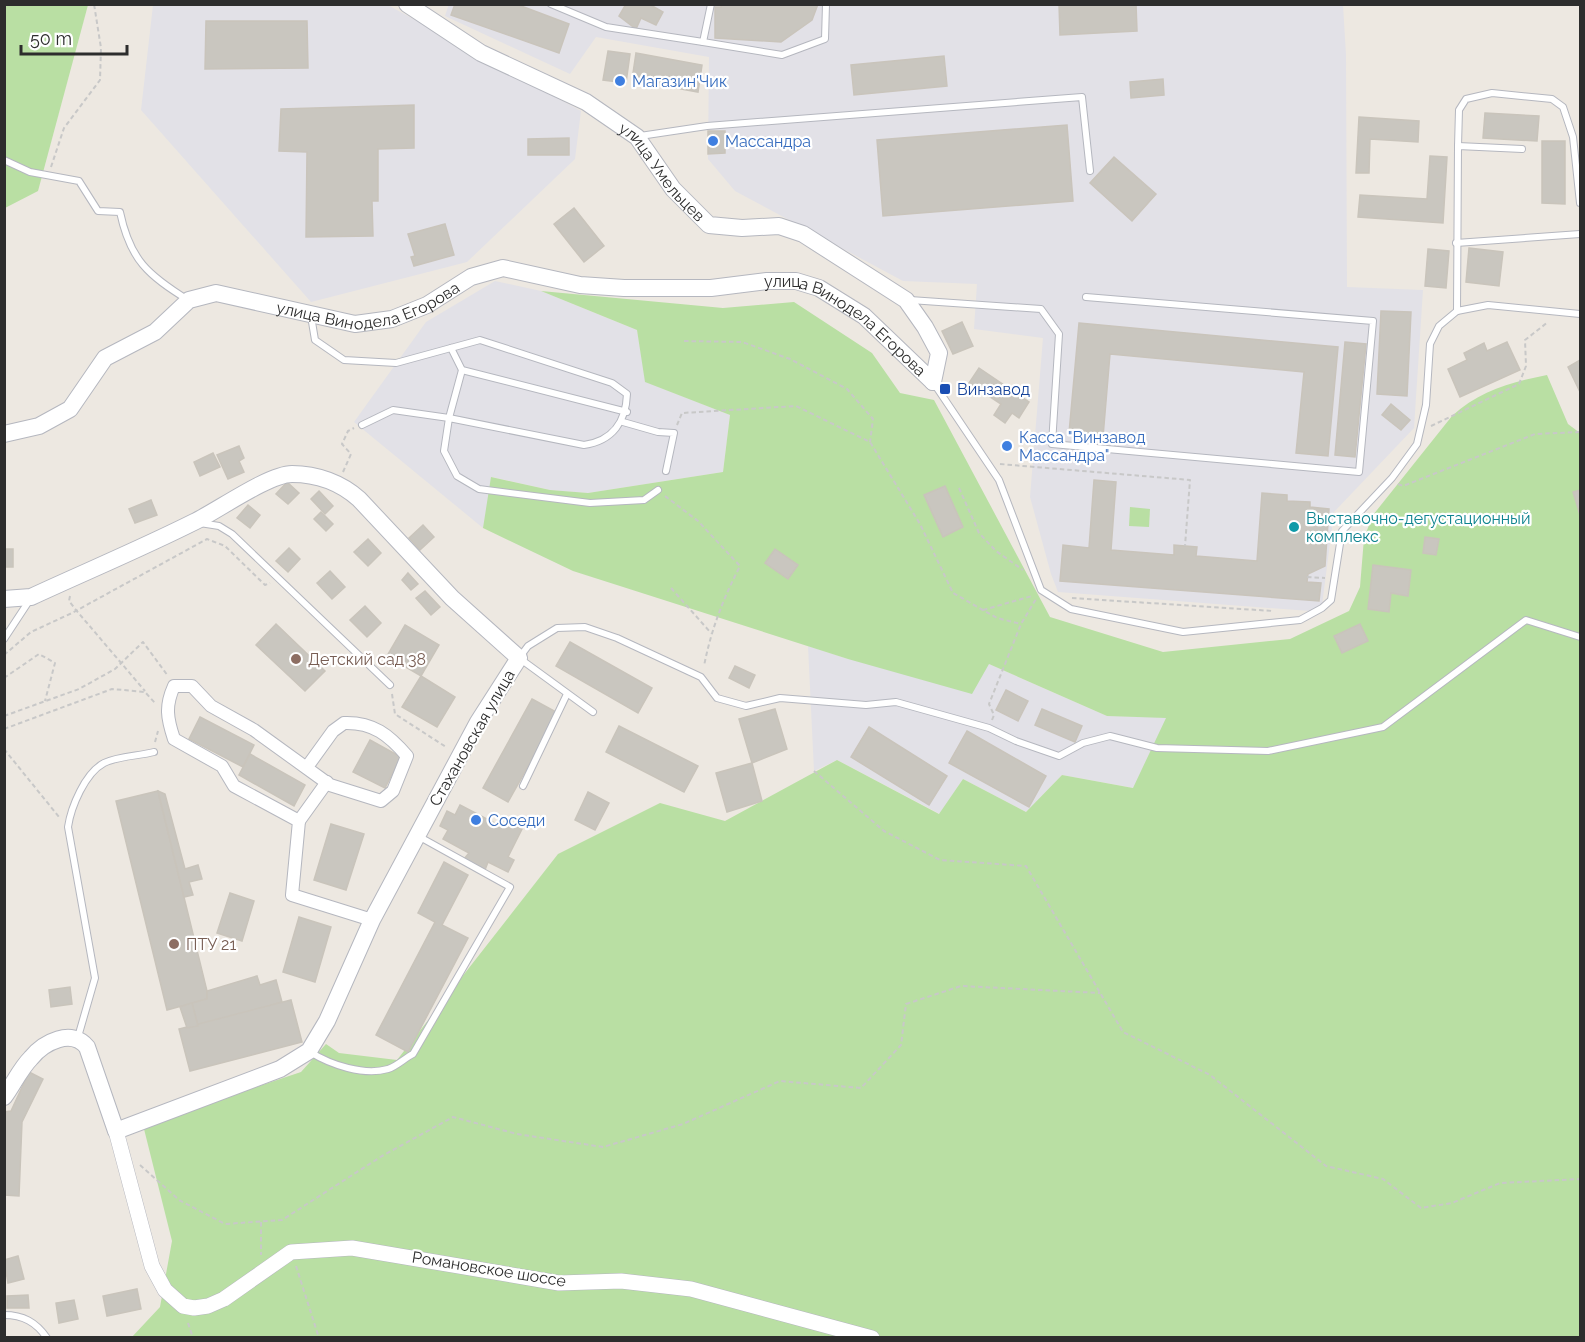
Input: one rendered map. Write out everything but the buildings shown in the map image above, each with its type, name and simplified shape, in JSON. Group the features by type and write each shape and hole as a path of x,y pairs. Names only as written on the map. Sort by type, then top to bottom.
{"main road":[{"name":"улица Умельцев","path":"407,4 481,53 586,102 637,137 673,189 709,225 742,228 779,226 803,234 906,300 925,327 939,353 933,382"},
{"name":"улица Винодела Егорова","path":"189,300 216,293 310,316 355,324 392,319 427,305 471,277 502,268 580,285 624,288 711,288 767,281 796,281 819,288 864,316 933,382"},
{"path":"4,434 39,426 70,410 105,358 155,332 189,300"},
{"name":"Стахановская улица","path":"4,599 31,597 194,522 264,483 290,474 313,476 338,484 359,499 452,598 519,658 460,755 417,835 372,920 327,1021 309,1051 280,1069 116,1131"},
{"path":"4,1098 32,1057 67,1036 78,1038 87,1047 116,1131"}],"street":[{"path":"299,821 234,786 222,766 174,739 167,717 167,701 174,686 192,686 211,706 254,730 327,782 381,801 393,791 407,756 392,738 374,726 344,723 333,731 307,767"},
{"path":"327,782 299,821 292,895 372,920"},
{"path":"116,1131 147,1249 157,1278 173,1299 194,1308 208,1306 224,1299 291,1252"},
{"name":"Романовское шоссе","path":"291,1252 352,1248 559,1283 621,1281 655,1283 691,1289 872,1338"}],"lane":[{"path":"551,4 606,27 782,55 825,39 826,4"},
{"path":"703,42 711,4"},
{"path":"1580,314 1488,304 1457,311 1459,110 1466,99 1492,93 1552,99 1563,107 1573,137 1581,203"},
{"path":"637,137 707,126 1082,97 1090,171"},
{"path":"1458,146 1522,149"},
{"path":"4,160 30,172 79,181 98,211 120,212 134,254 154,279 189,300"},
{"path":"1456,243 1581,234"},
{"path":"906,300 1041,309 1059,334 1052,444 1359,472 1373,321 1086,297"},
{"name":"улица Винодела Егорова","path":"933,382 999,480 1041,590 1071,609 1183,632 1299,620 1322,608 1331,600 1342,531 1388,482 1418,444 1426,405 1430,344 1439,326 1457,311"},
{"path":"310,316 315,340 344,360 396,363 480,340 612,383 627,394 627,411 623,422 598,443 584,445 449,418 393,410 362,425"},
{"path":"451,348 462,370 449,418 444,451 457,476 479,489 590,503 644,500 658,490"},
{"path":"462,370 627,411"},
{"path":"623,422 658,432 674,433 666,471"},
{"path":"194,522 219,526 232,534 390,685"},
{"path":"4,639 31,597"},
{"path":"593,712 519,658 528,645 557,628 585,627 617,638 701,677 717,698 746,706 780,698 866,705 896,702 989,728 1016,741 1059,756 1083,742 1110,736 1157,748 1268,751 1383,727 1526,620 1581,637"},
{"path":"523,786 567,694"},
{"path":"78,1038 95,978 68,827 70,808 78,793 103,764 154,752"},
{"path":"309,1051 324,1061 351,1069 388,1069 413,1054 510,887 417,835"},
{"path":"4,1315 17,1315 38,1325 47,1338"}],"path":[{"path":"48,175 64,128 100,80 101,48 94,4"},
{"path":"1420,431 1519,384 1526,366 1526,340 1564,312"},
{"path":"684,341 742,342 790,360 847,389 873,419 870,442"},
{"path":"682,413 796,406 870,442 920,524 953,592 997,618 1021,624"},
{"path":"338,484 351,454 342,444 348,431 362,425"},
{"path":"1388,482 1403,486 1535,434 1581,432"},
{"path":"988,463 1190,480 1185,546"},
{"path":"959,488 979,533 996,551 1037,580"},
{"path":"658,490 698,520 740,566 724,597 711,633 701,677"},
{"path":"4,655 31,632 207,539 225,546 266,585 279,579"},
{"path":"1307,577 1328,578 1327,587"},
{"path":"72,578 69,601 167,717"},
{"path":"670,588 711,633"},
{"path":"983,610 1019,597 1038,595 1021,624 989,704 994,715 989,728"},
{"path":"1070,598 1283,612"},
{"path":"4,716 79,688 116,669 143,642 174,686"},
{"path":"4,678 39,654 55,663 45,701"},
{"path":"390,685 395,714 460,755"},
{"path":"4,729 112,690 145,692"},
{"path":"4,749 68,827"},
{"path":"814,771 884,831 940,860 1026,866 1123,1032 1210,1075 1326,1166 1383,1179 1421,1208 1452,1203 1500,1183 1581,1179"},
{"path":"123,1160 137,1162 179,1200 225,1224 261,1222 289,1217 382,1156 453,1117 517,1134 603,1148 683,1124 780,1081 861,1088 901,1046 906,1004 960,986 1100,993"},
{"path":"261,1222 263,1271"},
{"path":"291,1252 319,1338"}],"shaded area":[{"path":"386,4 581,111 575,159 467,262 311,302 141,110 153,5"},
{"path":"449,4 1343,5 1346,55 1347,287 1423,290 1414,428 1334,512 1322,605 1310,611 1058,592 1030,497 1043,338 974,329 977,284 903,281 735,191 708,159 709,57 596,37 570,74 445,16"},
{"path":"495,281 541,291 637,330 646,382 730,415 723,472 588,493 550,490 492,477 483,528 354,422 426,322"},
{"path":"808,646 848,659 989,664 1107,716 1167,717 1134,788 1062,775 1026,812 963,779 940,814 837,760 814,771"}],"green space":[{"path":"5,5 88,5 38,191 5,208"},
{"path":"541,291 723,308 794,302 872,353 900,393 934,400 1050,617 1163,652 1290,639 1349,611 1360,587 1364,538 1373,515 1452,416 1484,394 1547,375 1568,424 1580,433 1580,1337 131,1338 160,1307 172,1241 143,1125 301,1072 326,1044 339,1053 397,1060 558,854 660,803 725,821 837,760 939,814 963,779 1026,812 1062,775 1133,788 1166,718 1107,716 989,664 972,694 848,659 573,571 483,528 491,477 550,490 588,493 723,472 730,415 645,382 637,330"},
{"path":"1130,507 1150,509 1149,527 1129,526"}],"place":[{"name":"Магазин'Чик","path":"620,81"},
{"name":"Массандра","path":"713,141"},
{"name":"Винзавод","path":"945,389"},
{"name":"Касса \"Винзавод Массандра\"","path":"1007,446"},
{"name":"Выставочно-дегустационный комплекс","path":"1294,527"},
{"name":"Детский сад 38","path":"296,659"},
{"name":"Соседи","path":"476,820"},
{"name":"ПТУ 21","path":"174,944"}]}
